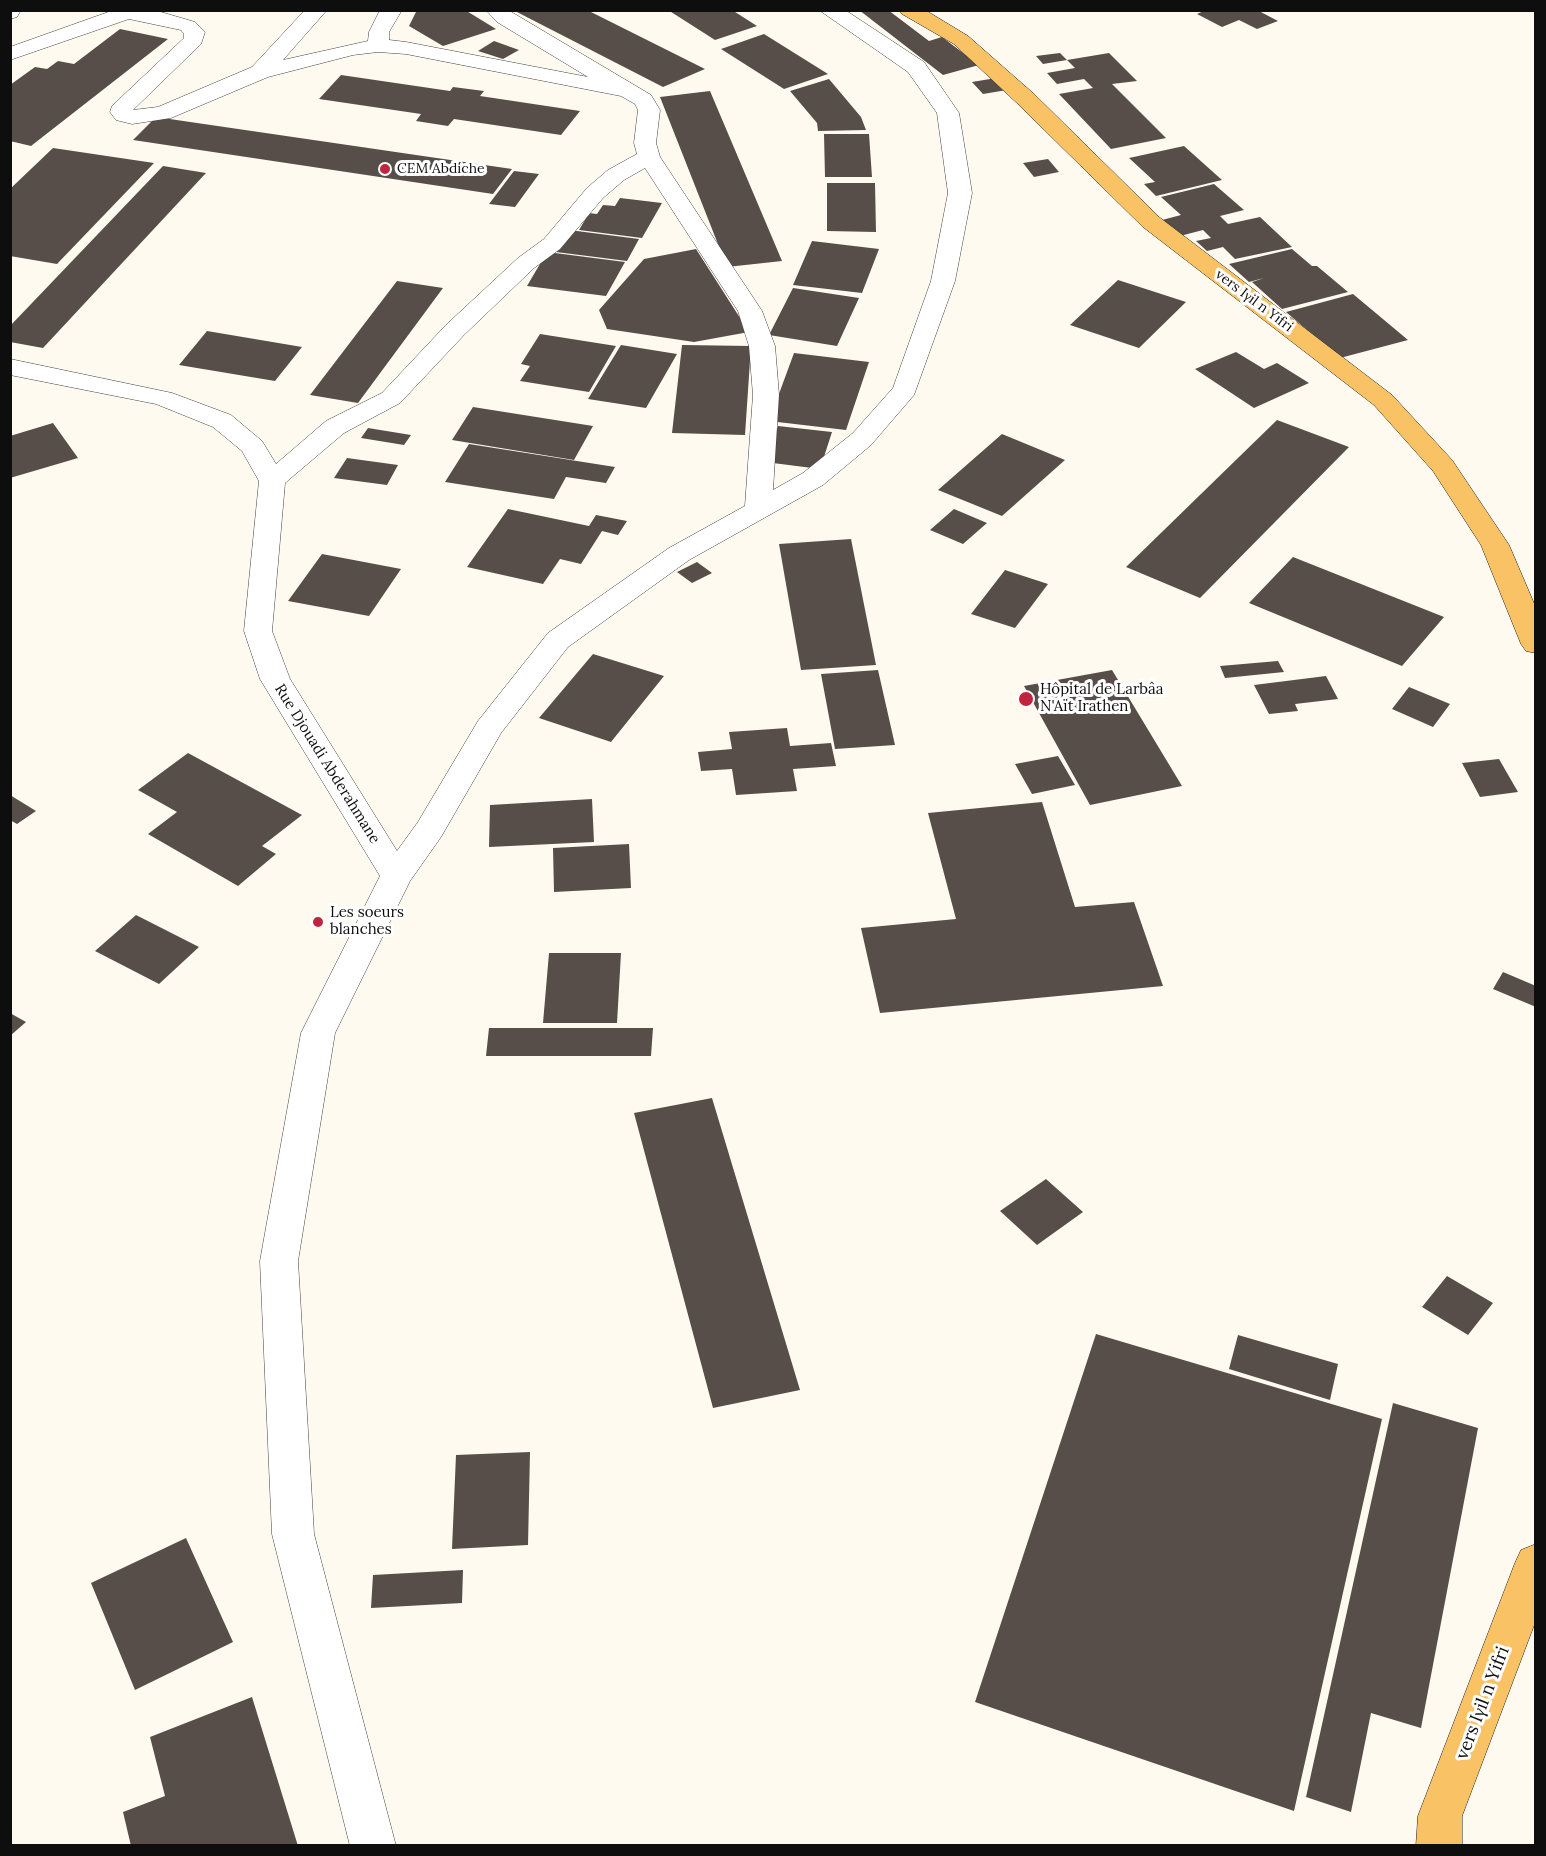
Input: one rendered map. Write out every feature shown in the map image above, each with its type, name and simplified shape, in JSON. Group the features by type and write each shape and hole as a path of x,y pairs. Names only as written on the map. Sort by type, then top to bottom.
{"main road":[{"name":"vers Iγil n Yifri","path":"909,10 961,40 1026,99 1151,222 1383,400 1443,466 1495,545 1536,644"},
{"name":"vers Iγil n Yifri","path":"1440,1845 1440,1816 1536,1563"}],"street":[{"path":"260,72 317,10"},
{"path":"378,46 380,32 387,15 392,10"},
{"path":"496,10 504,18 643,100 650,110 645,143 649,157 750,311 762,346 766,396 758,511"},
{"path":"373,1845 293,1534 279,1261 318,1033 396,876 430,829 489,728 558,640 679,554 813,479 862,439 905,390 943,281 960,193 948,113 916,67 854,24 829,10"},
{"path":"10,54 127,12 188,26 195,32 194,40 123,106 121,112 124,115 145,117 163,113 260,72 353,49 378,46 417,50 629,91"},
{"path":"10,367 163,398 222,421 253,447 272,481 335,427 391,398 455,330 526,263 552,244 595,193 616,175 649,157"},
{"name":"Rue Djouadi Abderahmane","path":"272,481 258,631 275,679 396,876"}],"building":[{"path":"417,10 465,10 496,29 443,46 409,26"},
{"path":"513,10 587,10 705,69 663,87"},
{"path":"668,10 732,10 757,26 715,40"},
{"path":"859,10 888,10 929,41 942,37 979,65 943,75"},
{"path":"1206,10 1257,10 1278,21 1257,29 1239,20 1222,27 1197,14"},
{"path":"120,29 168,39 31,146 10,141 10,85 35,67 47,69 58,61 74,64"},
{"path":"764,34 828,74 784,89 721,49"},
{"path":"494,41 519,50 503,59 478,51"},
{"path":"1060,53 1067,60 1043,64 1036,56"},
{"path":"1109,53 1137,81 1112,84 1166,138 1111,149 1059,94 1093,88 1084,79 1057,84 1047,73 1075,68 1067,60"},
{"path":"341,75 450,91 453,87 484,91 480,96 580,111 561,135 454,119 448,126 416,121 421,114 319,99"},
{"path":"996,78 1007,90 983,94 972,82"},
{"path":"829,79 861,117 866,130 818,131 817,123 790,91"},
{"path":"710,91 782,261 727,267 660,97"},
{"path":"156,117 512,169 493,194 133,140"},
{"path":"824,134 869,134 872,177 825,177"},
{"path":"1184,146 1222,180 1156,196 1144,184 1155,182 1129,158"},
{"path":"53,148 154,163 57,264 10,256 10,189"},
{"path":"1048,159 1059,172 1034,177 1023,163"},
{"path":"163,166 206,173 43,348 10,342 10,326"},
{"path":"514,171 539,174 515,207 489,204"},
{"path":"827,183 875,183 876,232 827,231"},
{"path":"1214,184 1244,210 1220,216 1228,224 1260,217 1292,247 1235,259 1223,247 1207,251 1196,241 1211,238 1203,230 1180,236 1162,220 1181,215 1161,197"},
{"path":"620,198 662,203 642,238 579,230 589,213 597,214 603,205 615,206"},
{"path":"569,230 639,239 627,261 556,252"},
{"path":"812,241 879,249 862,293 793,285"},
{"path":"696,249 749,332 694,342 607,329 599,310 644,259"},
{"path":"1292,249 1348,292 1282,309 1252,282 1264,278 1249,282 1229,264"},
{"path":"547,252 625,262 606,296 527,286"},
{"path":"1118,280 1186,302 1139,348 1070,325"},
{"path":"397,281 443,288 358,403 310,395"},
{"path":"793,288 859,298 837,346 769,335"},
{"path":"1353,294 1408,340 1340,358 1286,312"},
{"path":"207,331 302,347 275,381 179,365"},
{"path":"540,334 616,346 589,392 520,381 530,366 521,364"},
{"path":"621,345 677,354 646,408 588,399"},
{"path":"682,345 751,346 745,435 672,433"},
{"path":"1236,352 1264,369 1277,363 1309,383 1254,408 1195,369"},
{"path":"794,353 869,362 846,430 769,421"},
{"path":"473,407 593,426 574,460 452,440"},
{"path":"1277,420 1349,447 1200,598 1126,567"},
{"path":"53,423 78,458 10,478 10,436"},
{"path":"778,426 832,432 820,469 765,462"},
{"path":"368,428 411,435 404,445 361,438"},
{"path":"1002,434 1065,460 1002,516 938,490"},
{"path":"469,444 615,467 606,483 566,477 554,499 445,482"},
{"path":"347,458 398,465 387,485 334,478"},
{"path":"508,509 589,526 596,515 627,521 618,535 602,531 581,564 560,559 543,584 467,567"},
{"path":"954,509 987,523 963,544 930,530"},
{"path":"851,539 876,665 801,670 779,544"},
{"path":"322,554 401,569 369,616 288,601"},
{"path":"1293,557 1444,617 1402,666 1249,603"},
{"path":"697,562 712,573 692,583 677,572"},
{"path":"1005,570 1048,584 1015,628 971,614"},
{"path":"593,654 664,676 611,742 539,718"},
{"path":"1278,661 1284,672 1225,678 1220,666"},
{"path":"878,670 895,745 835,749 821,674"},
{"path":"1112,670 1182,786 1090,805 1024,686"},
{"path":"1326,676 1338,699 1295,704 1298,711 1269,714 1254,685"},
{"path":"1409,687 1450,704 1433,727 1392,709"},
{"path":"787,728 790,746 831,743 836,766 793,769 797,791 736,795 732,769 701,771 698,752 732,749 729,732"},
{"path":"188,753 302,815 262,846 276,854 238,886 148,834 177,812 138,790"},
{"path":"1058,756 1075,785 1032,794 1015,764"},
{"path":"1499,759 1518,792 1480,797 1462,763"},
{"path":"10,795 36,811 17,824 10,820"},
{"path":"592,799 594,842 489,847 490,805"},
{"path":"1042,802 1075,907 1134,902 1163,986 880,1013 861,928 956,919 928,813"},
{"path":"629,844 631,888 554,892 553,848"},
{"path":"136,915 199,947 159,984 95,951"},
{"path":"549,953 621,953 617,1023 543,1023"},
{"path":"1503,972 1536,986 1536,1007 1493,989"},
{"path":"10,1013 26,1022 10,1036"},
{"path":"489,1028 653,1028 651,1056 486,1056"},
{"path":"712,1098 800,1390 713,1408 634,1113"},
{"path":"1046,1179 1083,1212 1037,1245 1000,1211"},
{"path":"1447,1276 1493,1303 1468,1335 1422,1307"},
{"path":"1096,1334 1382,1419 1294,1811 975,1702"},
{"path":"1238,1335 1338,1364 1330,1400 1229,1369"},
{"path":"1393,1403 1478,1428 1421,1728 1371,1713 1351,1812 1306,1797"},
{"path":"530,1452 528,1545 452,1549 456,1455"},
{"path":"186,1538 233,1642 135,1690 91,1583"},
{"path":"463,1570 462,1603 371,1608 373,1575"},
{"path":"252,1697 298,1846 131,1846 123,1812 165,1796 150,1737"}],"place":[{"name":"CEM Abdiche","path":"385,169"},
{"name":"Hôpital de Larbâa N'Aït Irathen","path":"1026,699"},
{"name":"Les soeurs blanches","path":"318,922"}]}
